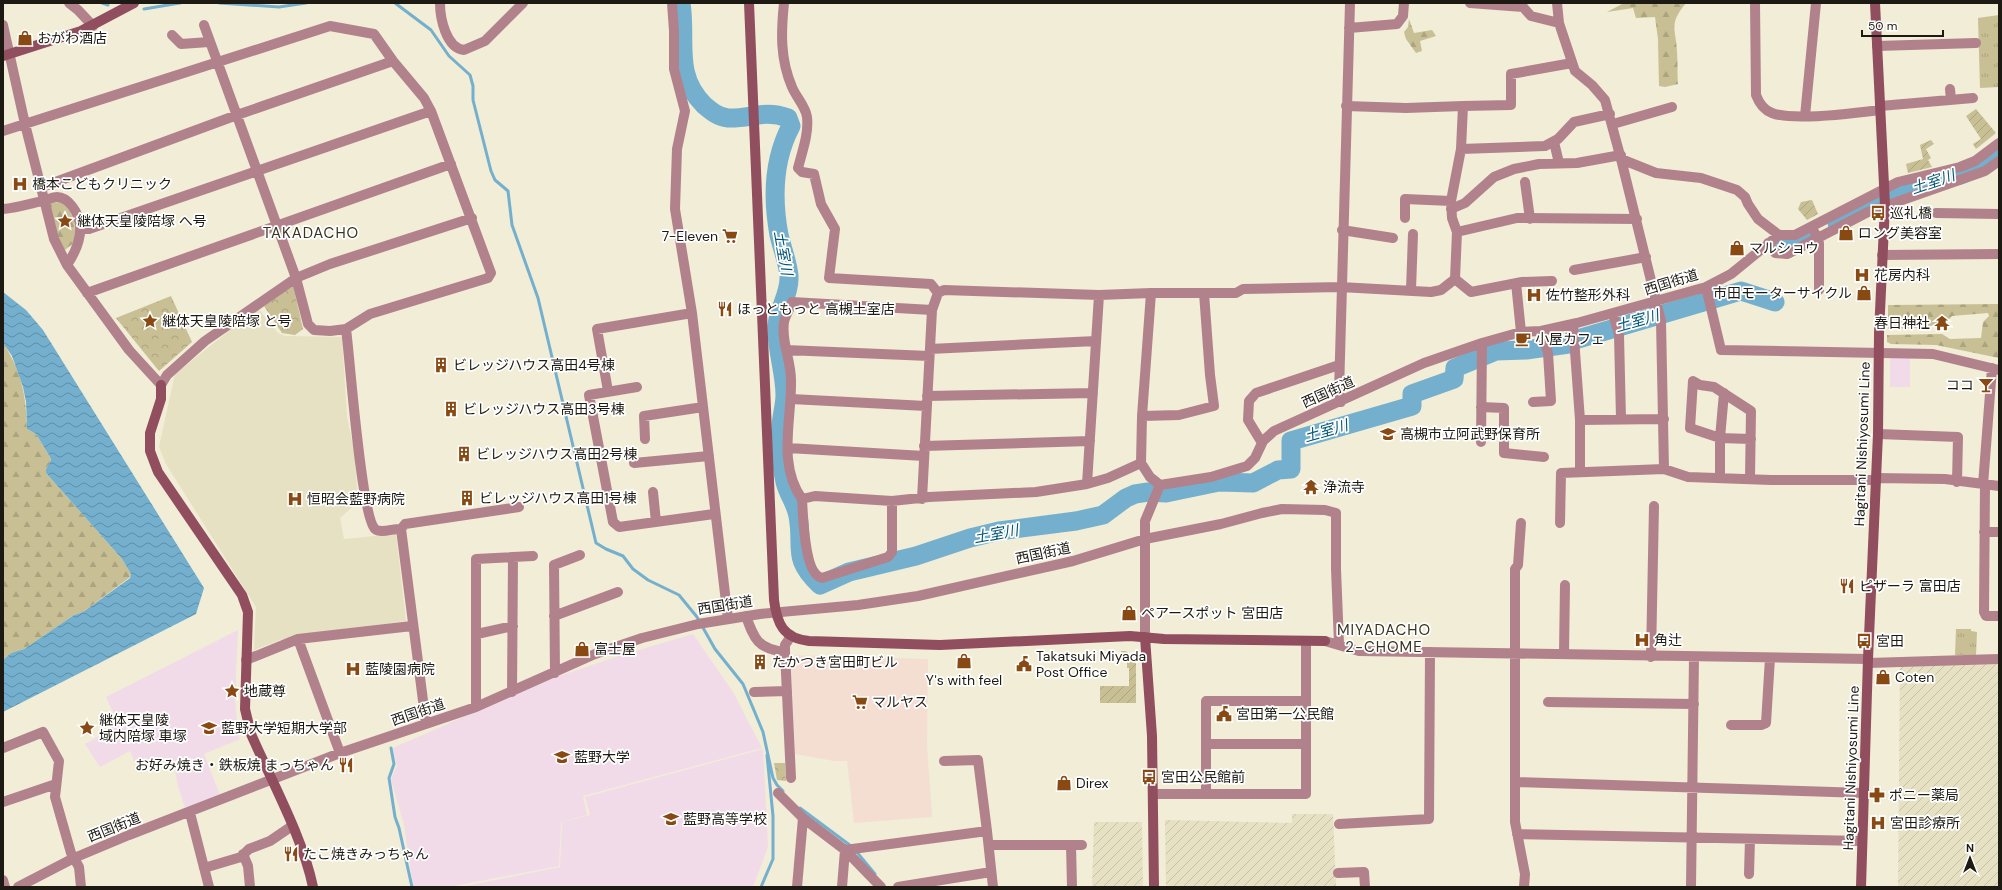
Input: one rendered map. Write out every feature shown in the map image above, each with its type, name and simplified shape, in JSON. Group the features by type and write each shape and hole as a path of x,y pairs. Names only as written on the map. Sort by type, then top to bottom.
{"street":[{"path":"69,3 93,26"},
{"path":"6,55 93,26 134,3"},
{"path":"440,3 440,17 444,29 456,46 464,50 485,41 523,3"},
{"path":"672,3 674,69 685,111 677,149 675,209 692,313 709,456 714,514 728,619"},
{"path":"749,3 776,612 780,626 791,636 809,641 933,645 1130,636 1325,641 1359,651 1564,653 1868,661 1999,659"},
{"path":"784,3 781,35 786,68 792,87 807,117 806,138 798,168 802,172 814,174 821,204 835,228 829,278 931,284 938,293"},
{"path":"1341,402 1338,392 1340,287 1350,3"},
{"path":"1349,28 1397,24 1403,16 1404,3"},
{"path":"1470,3 1506,4 1523,7 1531,16 1559,23"},
{"path":"1557,3 1559,23 1575,71 1592,85 1605,100 1610,114 1661,321 1664,469"},
{"path":"1755,3 1758,100 1764,108 1772,114 1805,116 1973,98"},
{"path":"1805,116 1816,3"},
{"name":"Hagitani Nishiyosumi Line","path":"1861,887 1868,661 1878,434 1879,354 1885,197 1876,46 1875,3"},
{"path":"3,25 6,55 42,188 54,239 67,265 87,293 129,350 161,386"},
{"path":"3,131 216,62 330,26 374,34 393,61 424,98 431,111 472,218 491,273 488,278 370,314 346,330 314,330 308,324 296,278 216,62 204,25"},
{"path":"172,35 181,44 209,42"},
{"path":"1876,46 1976,43"},
{"path":"42,188 237,116 393,61"},
{"path":"1346,106 1511,105 1511,74 1572,63"},
{"path":"1950,89 1951,100"},
{"path":"922,499 932,310 938,293 944,290 1100,295 1151,293 1236,293 1242,289 1340,287 1430,292 1441,290 1454,279 1457,232 1452,218 1451,205 1461,149 1463,106"},
{"path":"1613,124 1672,107"},
{"path":"80,229 89,229 431,111"},
{"path":"1461,149 1545,146 1554,142 1574,122 1610,114"},
{"path":"1554,142 1559,163"},
{"path":"1404,218 1405,199 1451,205 1465,203 1476,190 1503,172 1525,166 1577,163 1621,157 1656,173 1701,178 1737,190 1745,197 1758,219 1779,235 1815,233 1868,212 1885,197 1898,182 1970,163 1989,152 1999,143"},
{"path":"1768,243 1775,253 1783,254 1815,233 1885,197 1985,172 1999,160"},
{"path":"87,293 451,164"},
{"path":"1525,182 1530,219"},
{"path":"3,209 56,197 67,200 78,214 80,229 79,243 75,254 67,265"},
{"path":"1936,213 1999,214"},
{"path":"313,887 309,868 251,734 247,720 245,708 248,612 242,596 158,472 150,451 150,433 161,399 161,386 167,375 205,341 296,278 330,264 472,218"},
{"path":"1457,232 1517,218 1637,219"},
{"path":"1342,230 1392,238"},
{"path":"1815,233 1819,290"},
{"path":"1411,290 1413,234"},
{"name":"西国街道","path":"1160,485 1211,477 1247,466 1255,458 1262,442 1278,429 1341,402 1424,363 1482,343 1521,332 1541,332 1613,314 1706,287 1731,274 1779,235"},
{"path":"1882,255 1999,254"},
{"path":"1574,270 1646,257"},
{"path":"1454,279 1471,292 1516,283 1552,280"},
{"path":"1516,283 1521,332"},
{"path":"1706,287 1722,350 1933,354 1996,369 1994,411 1984,485 1984,532 1985,614 1988,616 1999,616"},
{"path":"1151,293 1142,416 1141,463 1150,476 1160,485 1146,521 1145,539 1145,637 1148,663 1153,794 1154,887"},
{"path":"1142,416 1179,415 1214,406 1204,293"},
{"path":"1087,484 1100,295"},
{"path":"892,501 892,552 888,557 822,578 815,574 807,556 802,499 794,488 790,473 787,433 791,399 791,368 784,338 784,322 792,302 932,310"},
{"path":"608,391 597,329 692,313"},
{"path":"1613,314 1619,335 1621,419"},
{"path":"1573,324 1580,420 1580,472"},
{"path":"346,330 357,439 370,519 373,528 377,530 402,529"},
{"path":"1533,402 1551,401 1548,353 1541,332"},
{"path":"786,350 930,353 1096,341"},
{"path":"1481,442 1480,407 1482,343"},
{"path":"1262,442 1248,420 1249,401 1256,393 1339,365"},
{"path":"1750,477 1751,439 1751,411 1714,387 1700,386 1692,382 1690,428 1720,438 1751,439"},
{"path":"637,387 589,395 613,522 619,527 714,514"},
{"path":"791,399 927,401 1093,393"},
{"path":"1720,477 1720,438 1724,393"},
{"path":"645,439 644,416 703,407"},
{"path":"1480,407 1504,408 1504,453 1544,457"},
{"path":"1580,420 1664,419"},
{"path":"1878,434 1958,437 1957,482"},
{"path":"788,448 924,451 1090,441"},
{"path":"634,463 709,456"},
{"path":"802,499 815,496 892,501 922,499 929,497 1036,492 1087,484 1108,478 1141,463"},
{"path":"1560,523 1561,473 1664,469 1688,476 1750,477 1771,480 1945,479 1957,482 1999,486"},
{"path":"653,492 656,522"},
{"path":"1651,656 1654,506"},
{"path":"426,724 412,626 402,529 405,524 519,507"},
{"name":"西国街道","path":"18,887 74,858 340,753 476,706 556,673 595,654 642,638 698,624 746,616 858,605 918,596 1073,562 1145,539 1282,510 1325,510 1336,513 1336,569 1339,644"},
{"path":"1521,523 1518,565 1515,569 1515,822 1525,874 1524,887"},
{"path":"1984,532 1997,532"},
{"path":"556,673 554,565 580,555"},
{"path":"476,706 476,559 533,556"},
{"path":"512,692 513,557"},
{"path":"1564,653 1565,585"},
{"path":"554,616 618,592"},
{"path":"746,616 753,635 760,645 769,649 785,652"},
{"path":"246,660 298,639 412,626"},
{"path":"477,634 513,626"},
{"path":"791,636 785,645 785,757 791,778"},
{"path":"298,639 340,753"},
{"path":"1153,794 1306,794 1306,641"},
{"path":"1339,824 1430,819 1430,652"},
{"path":"1691,887 1693,838 1694,657"},
{"path":"1730,725 1766,723 1770,658"},
{"path":"754,692 786,691"},
{"path":"1206,794 1206,701 1306,701"},
{"path":"1548,702 1694,704"},
{"path":"3,748 43,732 59,761 56,797 71,853 79,867 81,887"},
{"path":"1206,744 1306,744"},
{"path":"944,761 978,760 990,845 993,887"},
{"path":"1515,782 1864,793"},
{"path":"3,802 56,784"},
{"path":"778,793 803,818 845,850 880,887"},
{"path":"190,812 209,887"},
{"path":"797,887 803,818"},
{"path":"204,868 241,857 249,849 270,841 292,826"},
{"path":"845,850 987,831"},
{"path":"1518,834 1862,841"},
{"path":"1749,874 1750,839"},
{"path":"990,845 1082,845"},
{"path":"1071,845 1072,887"},
{"path":"842,887 845,850"},
{"path":"244,854 248,866 250,887"},
{"path":"898,887 991,872"},
{"path":"1338,873 1364,872 1365,887"},
{"path":"3,880 5,887"}],"shaded area":[{"path":"258,308 278,333 285,336 342,337 347,417 354,450 357,487 356,504 340,518 344,539 396,534 406,621 280,640 254,650 256,607 166,464 159,447 175,374"},
{"path":"1890,358 1910,358 1910,387 1890,387"},
{"path":"238,630 235,699 238,735 240,739 204,754 220,795 185,808 178,786 173,759 134,761 130,751 100,767 85,744 119,725 106,697"},
{"name":"藍野大学","path":"693,634 733,692 762,748 583,796 587,815 561,822 559,866 454,886 413,886 404,825 391,779 397,766 393,748 547,680 622,655"},
{"name":"マルヤス","path":"789,655 928,659 927,746 932,817 854,823 847,761 834,761 795,754"},
{"path":"1999,663 1999,887 1898,887 1900,667"},
{"name":"藍野高等学校","path":"763,749 768,847 753,887 461,887 560,867 562,822 590,815 585,797"},
{"path":"1292,814 1333,814 1336,887 1166,887 1165,820 1292,823"},
{"path":"1094,822 1142,822 1143,887 1092,887"}],"green space":[{"path":"1624,3 1686,3 1680,10 1674,27 1678,84 1665,87 1659,86 1658,39 1655,17 1636,18 1633,8 1607,12"},
{"path":"1999,15 1999,87 1980,88 1978,18"},
{"path":"1409,19 1414,33 1432,30 1436,36 1420,41 1422,51 1416,53 1406,39 1404,32 1408,27"},
{"path":"1976,109 1996,133 1976,149 1973,144 1981,139 1966,116"},
{"path":"1931,140 1934,144 1926,149 1931,158 1928,160 1932,167 1908,173 1906,164 1923,159 1920,145"},
{"path":"1812,200 1818,214 1807,220 1798,209 1801,202"},
{"path":"61,202 70,211 75,224 75,242 65,250 57,237 49,203"},
{"path":"293,285 303,329 295,335 282,333 264,306"},
{"path":"171,296 192,342 159,371 116,318"},
{"name":"春日神社","path":"1999,304 1999,358 1936,345 1891,344 1887,342 1887,335 1942,334 1950,339 1981,338 1983,322 1989,316 1988,313 1952,316 1942,327 1888,329 1888,305"},
{"path":"3,343 15,364 22,384 26,405 27,429 36,434 51,460 46,469 46,473 122,559 131,574 130,577 83,612 74,615 24,649 11,653 3,660"},
{"path":"1956,629 1971,629 1971,631 1977,632 1976,655 1955,655"},
{"path":"1121,651 1126,651 1136,660 1136,703 1100,703 1100,686 1129,686 1129,668 1127,668 1127,660 1121,660"},
{"path":"774,763 785,763 786,781 777,780"}],"water":[{"path":"3,292 26,310 43,330 204,588 196,614 3,712 3,660 11,653 24,649 74,615 83,612 130,578 131,574 122,559 46,473 46,469 51,460 36,434 27,429 26,402 23,387 12,356 3,343"}],"waterway":[{"path":"102,3 108,5"},
{"path":"144,9 180,3"},
{"path":"219,3 279,7 306,3"},
{"path":"395,3 431,30 449,56 470,75 473,86 473,100 491,171 495,180 508,191 512,225 538,298 596,543 623,556 633,569 648,580 679,595 697,617 715,649 743,684 763,732 773,778 783,791"},
{"name":"土室川","path":"681,3 683,57 685,69 688,81 694,93 704,105 718,115 728,118 765,114 779,115 788,118 791,126 785,139 777,165 775,193 775,207 779,235 789,276 788,289 779,314 777,326 778,343 785,386 781,424 781,455 785,482 796,507 798,516 800,552 802,560 811,576 820,585 849,572 916,556 970,538 999,531 1076,521 1103,515 1126,498 1135,494 1148,492 1166,493 1219,482 1253,483 1278,470 1291,469 1291,441 1412,406 1412,394 1454,379 1455,368 1496,351 1526,350 1569,344 1571,341 1741,291 1775,302"},
{"name":"土室川","path":"1837,223 1877,201 1925,184 1960,175 1982,165 1999,150"},
{"name":"土室川","path":"1779,245 1787,249 1808,238"},
{"path":"391,748 394,764 389,778 395,817 399,828 412,887"},
{"path":"761,887 773,859 773,816 767,755"},
{"path":"800,808 851,846"},
{"path":"855,850 875,874"}],"place":[{"name":"おがわ酒店","path":"25,38"},
{"name":"橋本こどもクリニック","path":"20,184"},
{"name":"巡礼橋","path":"1878,213"},
{"name":"継体天皇陵陪塚 へ号","path":"65,221"},
{"name":"ロング美容室","path":"1846,233"},
{"name":"7-Eleven","path":"730,236"},
{"name":"マルショウ","path":"1737,248"},
{"name":"花房内科","path":"1862,275"},
{"name":"市田モーターサイクル","path":"1864,293"},
{"name":"佐竹整形外科","path":"1534,295"},
{"name":"ほっともっと 高槻土室店","path":"725,309"},
{"name":"継体天皇陵陪塚 と号","path":"150,321"},
{"name":"春日神社","path":"1942,323"},
{"name":"小屋カフェ","path":"1523,339"},
{"name":"ビレッジハウス高田4号棟","path":"441,365"},
{"name":"ココ","path":"1986,385"},
{"name":"ビレッジハウス高田3号棟","path":"451,409"},
{"name":"高槻市立阿武野保育所","path":"1388,434"},
{"name":"ビレッジハウス高田2号棟","path":"464,454"},
{"name":"浄流寺","path":"1311,487"},
{"name":"ビレッジハウス高田1号棟","path":"467,498"},
{"name":"恒昭会藍野病院","path":"295,499"},
{"name":"ピザーラ 富田店","path":"1847,586"},
{"name":"ペアースポット 宮田店","path":"1129,613"},
{"name":"角辻","path":"1642,640"},
{"name":"宮田","path":"1864,641"},
{"name":"富士屋","path":"582,649"},
{"name":"Y's with feel","path":"964,661"},
{"name":"たかつき宮田町ビル","path":"760,662"},
{"name":"Takatsuki Miyada Post Office","path":"1024,664"},
{"name":"藍陵園病院","path":"353,669"},
{"name":"Coten","path":"1883,677"},
{"name":"地蔵尊","path":"232,691"},
{"name":"マルヤス","path":"860,702"},
{"name":"宮田第一公民館","path":"1224,714"},
{"name":"継体天皇陵 域内陪塚 車塚","path":"87,728"},
{"name":"藍野大学短期大学部","path":"209,728"},
{"name":"藍野大学","path":"562,757"},
{"name":"お好み焼き・鉄板焼 まっちゃん","path":"346,765"},
{"name":"宮田公民館前","path":"1149,777"},
{"name":"Direx","path":"1064,783"},
{"name":"ポニー薬局","path":"1877,795"},
{"name":"藍野高等学校","path":"671,819"},
{"name":"宮田診療所","path":"1878,823"},
{"name":"たこ焼きみっちゃん","path":"291,854"}],"district":[{"name":"TAKADACHO","path":"311,233"},
{"name":"MIYADACHO 2-CHOME","path":"1384,638"}]}
